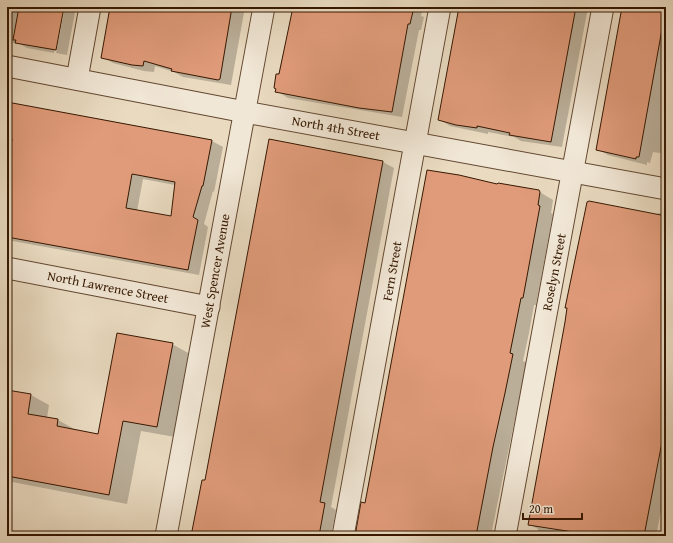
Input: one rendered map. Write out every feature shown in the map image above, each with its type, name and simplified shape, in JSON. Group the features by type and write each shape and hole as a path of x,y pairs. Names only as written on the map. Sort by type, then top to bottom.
{"street":[{"path":"77,79 90,7"},
{"name":"West Spencer Avenue","path":"166,536 264,7"},
{"name":"Fern Street","path":"343,536 440,7"},
{"name":"Roselyn Street","path":"505,536 603,7"},
{"name":"North 4th Street","path":"7,66 245,112 666,189"},
{"name":"North Lawrence Street","path":"7,268 209,307"}],"building":[{"path":"19,7 64,7 56,50 15,43 16,40 13,40"},
{"path":"110,7 232,7 220,79 218,80 171,71 172,69 144,61 143,66 101,58"},
{"path":"293,7 414,7 410,24 408,24 392,112 359,108 275,92 276,89 274,88 276,74 279,74"},
{"path":"459,7 576,7 551,142 509,135 510,133 477,126 477,128 456,125 438,120"},
{"path":"622,7 666,7 639,157 636,157 636,159 596,150"},
{"path":"7,102 212,140 203,186 193,217 198,220 188,270 7,237 7,168 12,139 7,138","holes":["132,174 175,182 171,216 126,208"]},
{"path":"269,139 383,161 320,502 325,503 319,536 191,536 202,480 205,480"},
{"path":"427,170 459,175 497,184 539,190 540,192 538,205 540,206 523,298 521,298 510,353 513,354 476,536 355,536 361,502 365,503"},
{"path":"589,201 666,216 666,421 644,536 599,536 528,525 565,322 567,308 565,308 587,202"},
{"path":"117,333 173,343 157,427 123,421 109,495 7,476 7,390 31,394 28,414 58,419 57,426 98,434"}]}
